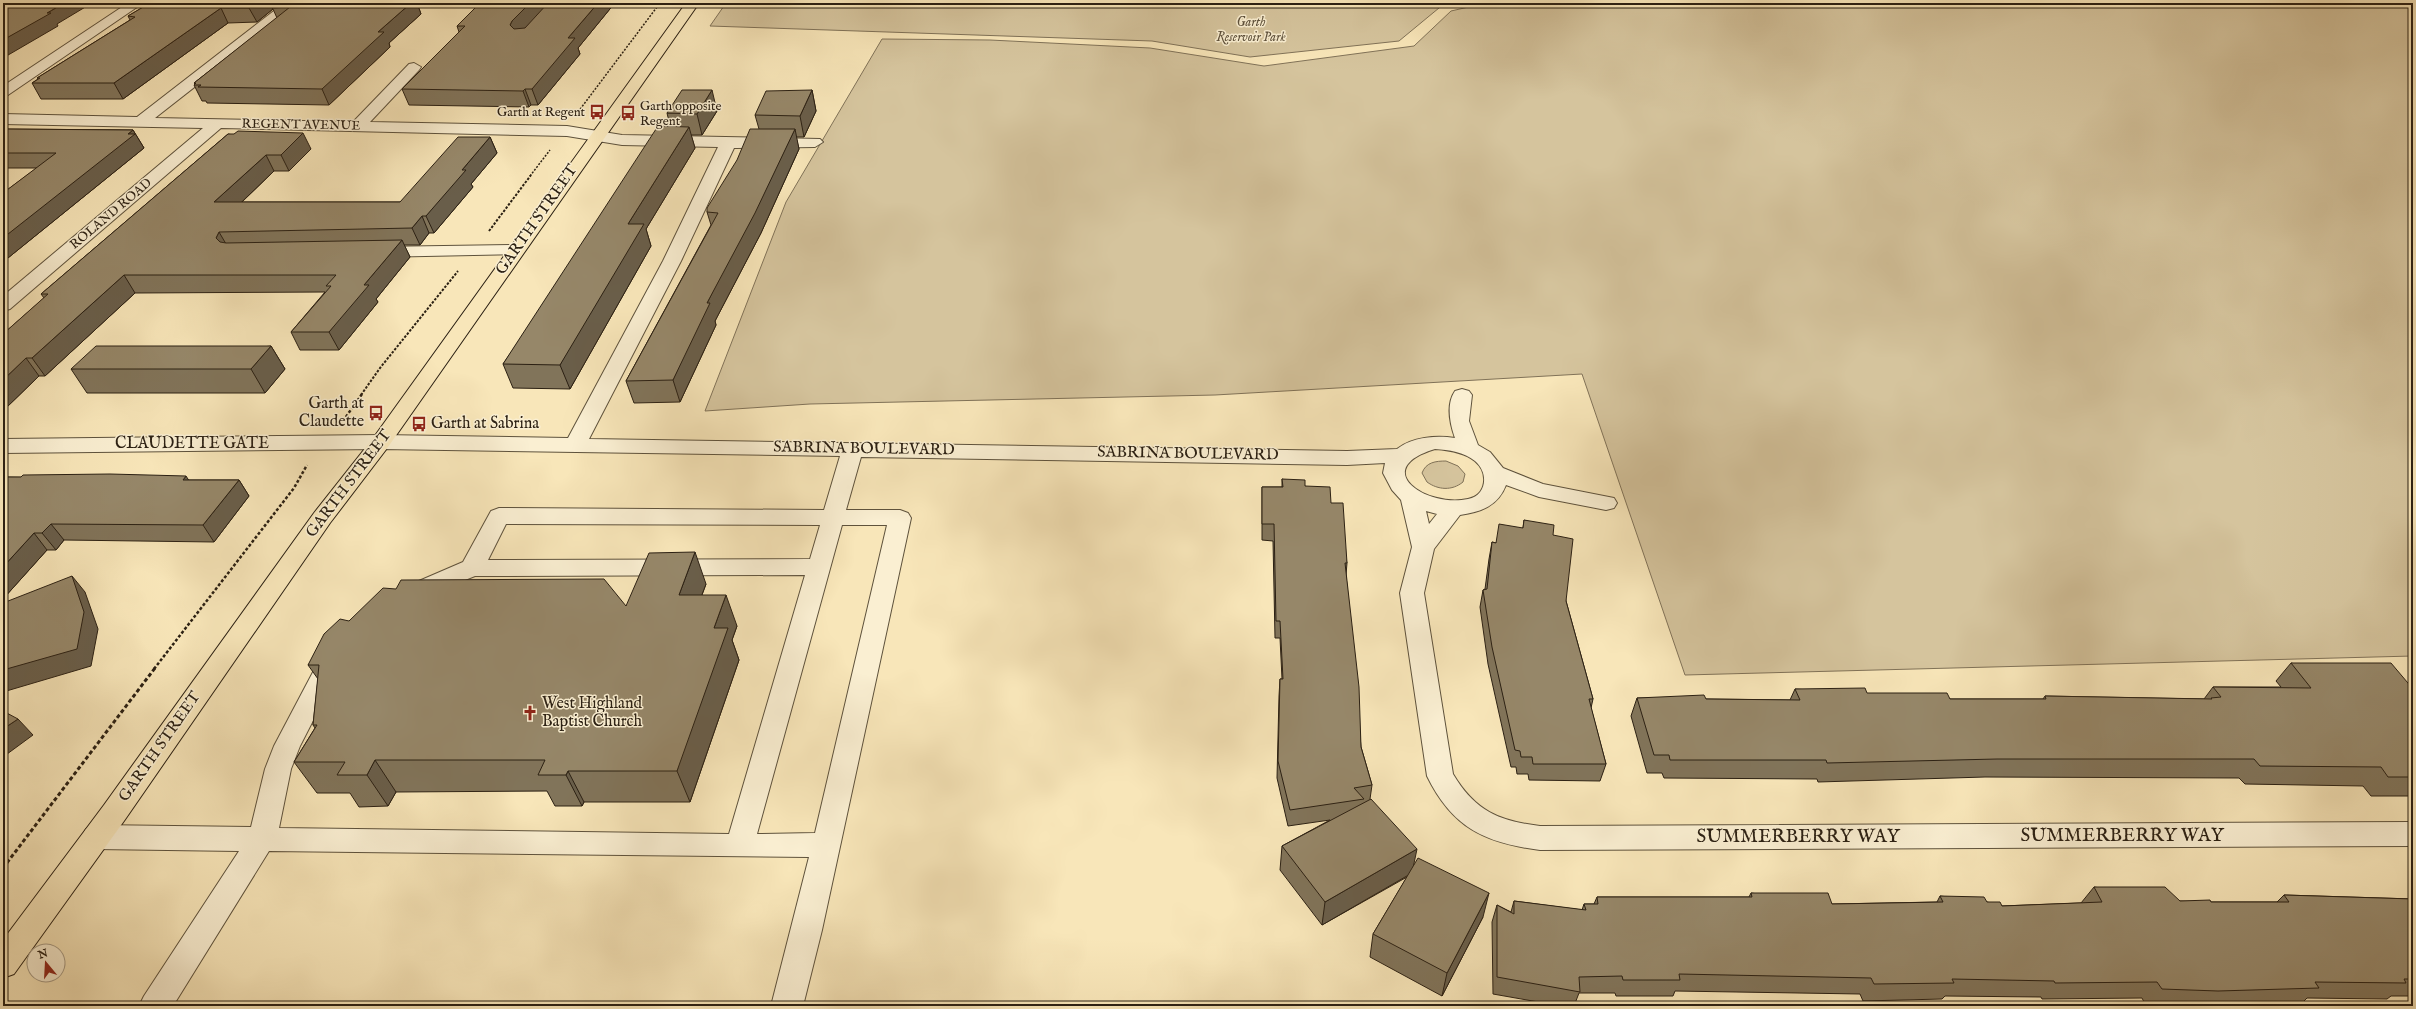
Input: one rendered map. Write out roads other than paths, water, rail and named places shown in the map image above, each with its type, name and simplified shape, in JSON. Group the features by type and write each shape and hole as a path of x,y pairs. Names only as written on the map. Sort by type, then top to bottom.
{"main road":[{"name":"GARTH STREET","path":"3,964 96,837 322,518 381,442 598,134 693,3"}],"street":[{"path":"3,92 136,3"},
{"path":"139,123 284,10"},
{"path":"357,127 414,67"},
{"name":"REGENT AVENUE","path":"3,119 567,131 598,134 622,140 728,143 815,142"},
{"name":"ROLAND ROAD","path":"3,305 218,123"},
{"path":"576,445 672,261 728,143"},
{"path":"361,252 516,250"},
{"path":"1462,395 1459,421 1470,449"},
{"path":"1434,442 1459,421"},
{"name":"SABRINA BOULEVARD","path":"381,442 1347,458 1400,456"},
{"name":"CLAUDETTE GATE","path":"3,446 381,442"},
{"path":"1434,442 1455,444 1470,449 1482,456 1492,466 1492,484 1477,504 1453,508 1428,505 1412,498 1400,489 1394,477 1394,466 1400,456 1412,448 1434,442"},
{"path":"739,846 853,449"},
{"name":"SABRINA BOULEVARD","path":"1347,458 1394,477"},
{"path":"1492,484 1539,490 1606,503"},
{"name":"SUMMERBERRY WAY","path":"1412,498 1423,547"},
{"name":"SUMMERBERRY WAY","path":"1453,508 1423,547 1412,593 1440,776 1451,796 1467,814 1489,827 1514,836 1548,838 2413,834"},
{"path":"472,568 499,516 900,518 826,845 787,1006"},
{"path":"391,606 440,580 472,568 819,567"},
{"path":"155,1006 262,839 278,769 286,746 334,656 343,646"},
{"path":"96,837 739,846 826,845"}],"place":[{"name":"Garth at Regent","path":"597,112"},
{"name":"Garth opposite Regent","path":"628,113"},
{"name":"Garth at Claudette","path":"376,413"},
{"name":"Garth at Sabrina","path":"419,424"},
{"name":"West Highland Baptist Church","path":"530,713"}],"park label":[{"name":"Garth Reservoir Park","path":"1251,30"}]}
